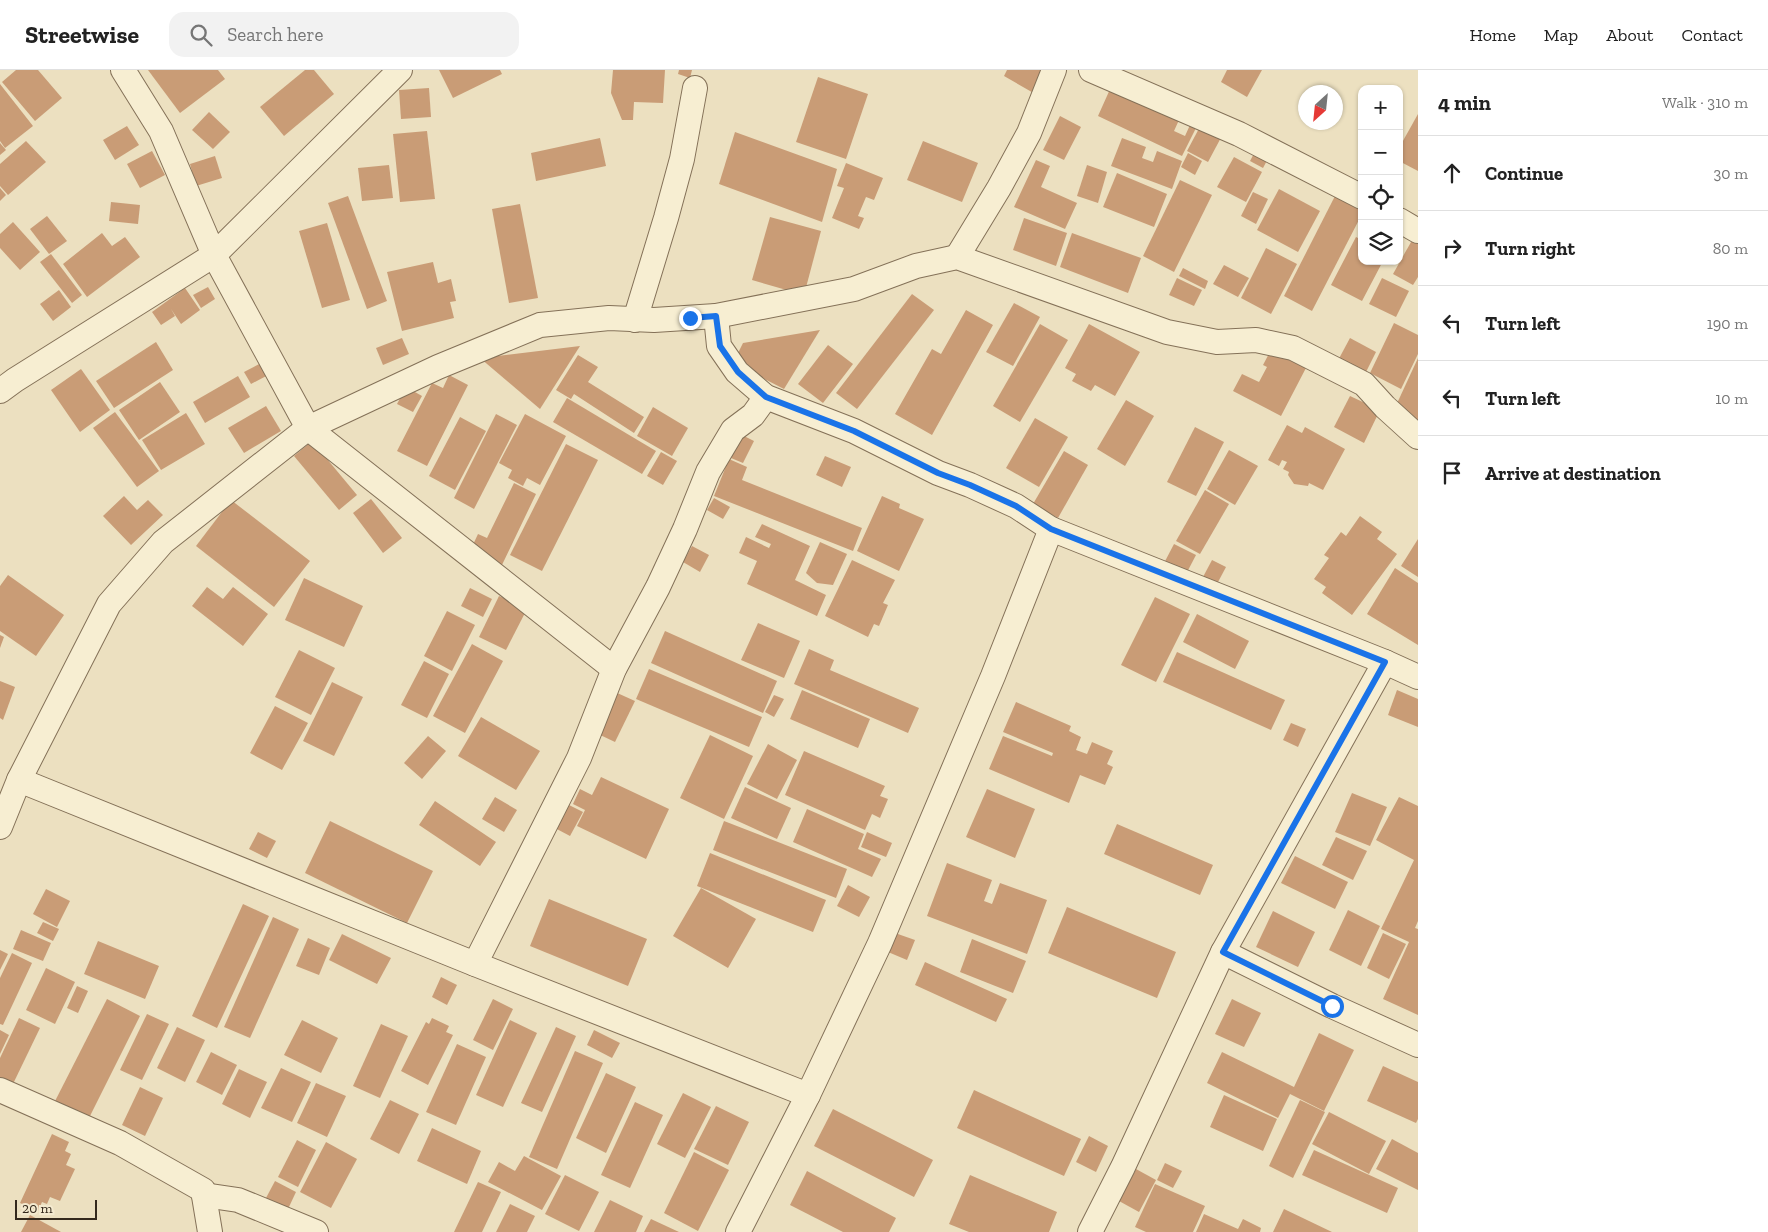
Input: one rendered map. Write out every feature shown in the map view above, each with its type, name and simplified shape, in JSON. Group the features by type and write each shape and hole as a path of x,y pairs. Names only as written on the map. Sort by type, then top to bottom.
{"street":[{"path":"123,70 161,131 214,255 308,428 614,669"},
{"path":"0,391 14,380 214,255 400,70"},
{"path":"957,257 1029,134 1054,70"},
{"path":"1091,70 1239,134 1358,195"},
{"path":"635,320 680,168 695,88"},
{"path":"1403,222 1418,231"},
{"path":"0,827 19,780 109,604 162,542 308,428 438,367 540,325 609,318 635,320 716,316 854,289 916,266 957,257 1167,332 1217,342 1256,340 1293,348 1364,384 1385,407 1418,437"},
{"path":"716,316 720,346 738,372 766,397 854,431 938,473 978,488 1016,506 1051,529 1385,662 1418,677"},
{"path":"475,964 579,758 614,669 658,587 685,529 708,472 733,430 753,414 766,397"},
{"path":"738,1232 808,1095 880,943 985,694 1051,529"},
{"path":"1090,1232 1127,1158 1223,952 1385,662"},
{"path":"19,780 475,964 808,1095"},
{"path":"1223,952 1332,1006 1418,1045"},
{"path":"0,1090 120,1143 202,1190 210,1232"},
{"path":"204,1195 238,1200 316,1232"}],"building":[{"path":"16,70 38,70 62,98 35,121 2,82"},
{"path":"148,70 218,70 225,79 180,113"},
{"path":"305,70 314,70 334,94 284,136 260,107"},
{"path":"439,70 500,70 502,74 453,98"},
{"path":"613,70 665,70 663,103 634,102 633,120 622,120 611,93"},
{"path":"679,70 692,70 690,78 678,74"},
{"path":"1007,70 1051,70 1037,95 1004,76"},
{"path":"1227,70 1262,70 1247,97 1221,82"},
{"path":"818,77 868,94 846,159 796,142"},
{"path":"0,84 33,126 5,148 0,141"},
{"path":"1111,87 1179,120 1174,131 1185,136 1190,125 1196,128 1182,156 1098,116"},
{"path":"429,88 431,117 401,119 399,90"},
{"path":"209,112 230,132 213,149 192,130"},
{"path":"1418,114 1418,171 1403,163 1403,141"},
{"path":"1060,116 1081,127 1064,160 1043,150"},
{"path":"1203,121 1224,132 1208,162 1187,151"},
{"path":"127,126 139,145 115,160 103,140"},
{"path":"427,131 435,199 400,202 393,134"},
{"path":"735,132 837,169 822,222 719,184"},
{"path":"600,138 606,166 536,181 531,153"},
{"path":"1122,138 1146,147 1142,158 1153,162 1157,151 1182,161 1172,189 1111,166"},
{"path":"26,141 46,162 8,195 0,186 0,164"},
{"path":"923,141 978,163 962,202 907,180"},
{"path":"0,143 6,150 0,155"},
{"path":"1257,148 1270,155 1263,168 1250,161"},
{"path":"152,151 165,175 140,188 127,164"},
{"path":"1188,153 1202,161 1195,175 1181,167"},
{"path":"215,156 222,178 196,186 190,164"},
{"path":"1234,157 1262,172 1246,202 1217,187"},
{"path":"1036,160 1050,166 1041,187 1077,203 1065,229 1014,207"},
{"path":"846,163 883,178 874,200 866,197 858,216 864,218 859,229 832,218 844,188 837,186"},
{"path":"389,165 393,198 362,201 358,168"},
{"path":"1087,165 1107,172 1098,203 1077,196"},
{"path":"1117,173 1167,194 1154,227 1103,207"},
{"path":"1180,180 1212,195 1174,272 1143,256"},
{"path":"0,188 6,195 0,201"},
{"path":"1279,189 1320,211 1298,252 1257,230"},
{"path":"1253,192 1268,199 1256,224 1241,216"},
{"path":"348,196 387,301 367,309 328,203"},
{"path":"1335,196 1358,208 1358,222 1312,311 1284,296"},
{"path":"111,202 140,205 138,224 109,221"},
{"path":"520,204 538,298 509,303 492,209"},
{"path":"47,216 67,241 49,254 30,229"},
{"path":"770,217 821,231 804,295 752,280"},
{"path":"1024,218 1067,233 1056,266 1013,250"},
{"path":"13,222 40,252 20,270 0,248 0,234"},
{"path":"327,223 350,300 322,308 299,231"},
{"path":"102,233 112,246 125,237 140,257 87,297 63,264"},
{"path":"1072,233 1141,258 1128,293 1060,267"},
{"path":"1415,235 1418,237 1418,277 1413,285 1393,274 1398,265 1403,265 1403,256"},
{"path":"1356,237 1358,238 1358,265 1381,265 1362,301 1331,285"},
{"path":"1266,248 1297,264 1271,314 1241,298"},
{"path":"51,254 82,295 72,303 40,262"},
{"path":"433,262 438,283 451,279 456,301 450,302 454,318 402,331 387,272"},
{"path":"1224,265 1249,278 1238,297 1213,284"},
{"path":"1183,268 1208,281 1205,289 1179,276"},
{"path":"1177,278 1202,290 1194,306 1169,295"},
{"path":"1382,278 1409,291 1396,317 1369,304"},
{"path":"208,287 215,299 201,308 193,295"},
{"path":"185,288 200,310 181,324 171,309 175,316 161,325 152,312"},
{"path":"59,290 71,307 53,321 40,304"},
{"path":"912,294 934,310 857,409 836,393"},
{"path":"1014,303 1040,317 1013,366 986,352"},
{"path":"966,310 993,325 932,435 895,414 932,349 941,354"},
{"path":"1394,323 1418,335 1418,354 1401,389 1370,373"},
{"path":"1040,324 1068,340 1020,422 993,406"},
{"path":"1089,324 1140,352 1115,396 1095,385 1091,391 1072,381 1076,374 1065,368"},
{"path":"820,330 784,389 733,363 743,343"},
{"path":"402,338 409,354 383,365 376,348"},
{"path":"1350,338 1376,352 1362,380 1335,366"},
{"path":"156,342 173,370 114,408 96,381"},
{"path":"828,345 853,364 823,403 798,384"},
{"path":"580,346 540,409 480,358"},
{"path":"1272,348 1307,366 1281,416 1233,391 1242,374 1259,382 1267,367 1263,365"},
{"path":"578,355 598,367 588,382 644,417 634,433 574,394 571,399 556,390"},
{"path":"1418,358 1418,424 1393,412"},
{"path":"263,362 270,374 251,384 244,372"},
{"path":"81,369 110,410 80,432 51,390"},
{"path":"449,375 468,385 427,466 397,451 432,383 443,388"},
{"path":"238,376 250,397 205,423 193,402"},
{"path":"160,382 180,412 139,440 119,410"},
{"path":"406,387 422,396 413,412 397,404"},
{"path":"1350,396 1380,410 1364,443 1334,427"},
{"path":"567,398 656,451 642,474 553,422"},
{"path":"1126,400 1154,416 1125,466 1097,449"},
{"path":"266,406 281,431 244,453 228,428"},
{"path":"653,407 688,428 672,456 637,436"},
{"path":"115,412 159,471 137,487 93,428"},
{"path":"186,413 205,444 161,470 142,440"},
{"path":"496,414 517,425 474,509 454,498"},
{"path":"525,414 566,436 540,485 527,478 523,486 508,478 512,470 499,463"},
{"path":"460,417 486,431 455,490 429,476"},
{"path":"1035,418 1068,437 1039,487 1006,468"},
{"path":"1287,425 1302,433 1305,427 1345,449 1323,490 1309,483 1308,486 1294,484 1288,475 1289,472 1283,469 1287,462 1282,460 1279,466 1268,460"},
{"path":"1195,427 1224,442 1196,496 1167,482"},
{"path":"742,435 754,441 743,463 731,458"},
{"path":"312,441 357,495 339,510 294,456"},
{"path":"566,444 598,460 542,571 510,555"},
{"path":"1229,450 1258,466 1235,505 1207,489"},
{"path":"1064,451 1088,465 1058,518 1033,504"},
{"path":"661,452 677,461 663,485 647,476"},
{"path":"825,456 851,467 842,487 816,475"},
{"path":"729,459 747,467 742,480 862,528 853,551 714,496"},
{"path":"514,483 536,494 501,567 470,551 478,534 487,538"},
{"path":"1205,490 1229,504 1200,554 1176,541"},
{"path":"124,496 137,510 148,500 163,515 131,545 103,516"},
{"path":"882,496 900,504 899,508 924,519 899,571 857,551"},
{"path":"714,498 730,507 723,519 707,510"},
{"path":"371,499 402,538 383,553 353,513"},
{"path":"231,500 310,561 274,607 196,546"},
{"path":"1360,516 1382,532 1377,539 1397,554 1352,615 1322,593 1326,587 1314,579 1329,558 1324,555 1341,532 1346,536"},
{"path":"762,524 810,546 795,580 826,595 817,616 747,584 757,561 739,553 746,537 769,548 771,544 755,537"},
{"path":"1418,539 1418,577 1401,566"},
{"path":"820,542 847,554 833,585 817,583 806,573"},
{"path":"1174,544 1196,555 1184,578 1162,567"},
{"path":"692,546 709,555 700,572 683,562"},
{"path":"852,560 895,580 883,603 888,605 879,626 874,624 868,637 825,616"},
{"path":"1212,560 1226,567 1217,584 1203,577"},
{"path":"1395,568 1418,583 1418,645 1367,614"},
{"path":"8,575 64,615 36,656 0,631 0,586"},
{"path":"304,578 363,606 344,647 285,620"},
{"path":"207,587 223,599 233,587 268,614 243,646 192,606"},
{"path":"470,588 492,599 483,617 461,606"},
{"path":"499,596 527,609 506,650 479,637"},
{"path":"1155,597 1190,614 1156,682 1121,665"},
{"path":"447,611 475,625 452,671 424,656"},
{"path":"1197,614 1249,641 1235,669 1183,642"},
{"path":"758,623 800,641 784,678 741,660"},
{"path":"665,631 777,681 763,713 651,663"},
{"path":"0,635 4,637 0,648"},
{"path":"472,644 503,661 465,733 433,716"},
{"path":"809,649 834,660 830,670 919,708 908,733 794,684"},
{"path":"299,650 335,668 311,715 275,697"},
{"path":"1177,652 1285,700 1271,730 1163,682"},
{"path":"424,661 449,674 427,718 401,705"},
{"path":"649,669 762,717 749,747 636,699"},
{"path":"0,681 15,687 3,720 0,718"},
{"path":"332,682 363,697 334,756 303,741"},
{"path":"802,690 870,719 858,748 790,719"},
{"path":"1397,690 1418,699 1418,727 1388,715"},
{"path":"615,692 635,701 615,742 596,733"},
{"path":"774,695 784,699 774,717 765,712"},
{"path":"1016,702 1071,726 1069,731 1081,737 1076,750 1087,754 1092,742 1113,751 1107,764 1113,767 1105,785 1080,775 1069,803 989,769 1003,736 1052,756 1053,753 1003,732"},
{"path":"275,706 308,723 282,770 250,753"},
{"path":"481,717 540,751 516,790 458,756"},
{"path":"1291,723 1306,729 1298,747 1283,740"},
{"path":"710,735 753,756 724,819 680,798"},
{"path":"428,736 446,751 422,779 404,763"},
{"path":"768,744 797,760 777,799 747,784"},
{"path":"804,751 885,786 880,796 888,799 880,818 872,814 865,830 785,795"},
{"path":"601,777 669,809 646,859 577,826 585,810 573,804 580,789 592,795"},
{"path":"745,787 791,808 777,839 731,818"},
{"path":"987,789 1035,809 1015,858 966,837"},
{"path":"1352,793 1387,807 1370,846 1335,832"},
{"path":"495,797 517,810 504,832 482,819"},
{"path":"1399,797 1418,806 1418,921 1415,928 1418,929 1418,1015 1383,999 1409,942 1381,929 1414,860 1376,840"},
{"path":"435,801 496,842 480,866 419,825"},
{"path":"565,803 583,812 570,836 553,827"},
{"path":"807,809 864,834 858,849 881,859 872,877 793,842"},
{"path":"330,821 433,871 407,923 305,873"},
{"path":"724,821 847,869 836,898 713,850"},
{"path":"1117,824 1213,865 1200,895 1104,854"},
{"path":"258,832 276,841 267,858 249,849"},
{"path":"867,832 892,843 886,857 861,847"},
{"path":"1336,837 1367,851 1353,880 1322,865"},
{"path":"710,853 826,900 813,932 697,886"},
{"path":"1295,856 1348,882 1335,909 1281,883"},
{"path":"947,863 992,880 984,901 992,904 1000,883 1047,900 1027,954 927,916"},
{"path":"848,885 870,897 859,917 837,906"},
{"path":"701,888 756,919 728,968 673,936"},
{"path":"46,889 70,901 57,927 33,914"},
{"path":"549,899 647,939 628,986 530,946"},
{"path":"243,904 269,916 217,1028 192,1016"},
{"path":"1067,907 1176,952 1157,998 1048,953"},
{"path":"1348,910 1380,926 1361,966 1329,950"},
{"path":"1273,911 1315,932 1298,967 1256,947"},
{"path":"273,917 299,929 250,1038 224,1027"},
{"path":"43,922 59,929 53,941 37,933"},
{"path":"21,930 51,943 43,961 13,949"},
{"path":"895,933 915,940 907,960 888,952"},
{"path":"1383,933 1406,944 1389,979 1367,968"},
{"path":"342,934 391,958 377,984 329,960"},
{"path":"308,938 330,948 319,975 296,966"},
{"path":"972,939 1026,961 1013,993 960,972"},
{"path":"98,941 159,966 145,999 84,974"},
{"path":"0,950 8,954 0,970"},
{"path":"12,953 32,963 3,1025 0,1024 0,978"},
{"path":"925,962 1007,999 996,1022 915,985"},
{"path":"46,968 75,982 55,1024 26,1010"},
{"path":"441,977 457,985 447,1005 432,997"},
{"path":"77,986 88,991 78,1013 67,1008"},
{"path":"107,999 140,1016 86,1124 52,1107"},
{"path":"493,999 513,1009 493,1050 473,1040"},
{"path":"1232,999 1261,1013 1244,1047 1215,1034"},
{"path":"147,1014 169,1024 142,1080 120,1070"},
{"path":"19,1018 40,1028 12,1086 0,1080 0,1058"},
{"path":"432,1018 449,1026 446,1032 453,1035 428,1085 401,1071 426,1022 429,1024"},
{"path":"302,1020 338,1038 321,1073 284,1055"},
{"path":"510,1020 537,1033 503,1107 476,1095"},
{"path":"381,1024 408,1036 380,1098 353,1086"},
{"path":"177,1027 205,1040 185,1082 157,1068"},
{"path":"556,1027 576,1036 542,1112 521,1103"},
{"path":"0,1030 9,1035 0,1054"},
{"path":"594,1030 620,1043 612,1058 587,1045"},
{"path":"1319,1033 1354,1050 1324,1111 1290,1094 1278,1118 1207,1083 1222,1052 1294,1087"},
{"path":"457,1044 486,1057 456,1125 426,1112"},
{"path":"575,1051 603,1063 557,1169 529,1157"},
{"path":"211,1052 237,1065 222,1095 196,1082"},
{"path":"1383,1066 1418,1082 1418,1119 1416,1123 1367,1101"},
{"path":"281,1068 311,1082 292,1122 261,1108"},
{"path":"239,1069 267,1082 250,1118 222,1104"},
{"path":"606,1073 636,1087 606,1153 576,1138"},
{"path":"316,1083 346,1096 327,1137 297,1123"},
{"path":"140,1087 163,1098 145,1136 122,1125"},
{"path":"974,1090 1081,1139 1064,1176 957,1128"},
{"path":"683,1093 711,1107 685,1158 657,1144"},
{"path":"1224,1095 1277,1119 1263,1151 1210,1127"},
{"path":"390,1100 419,1114 399,1154 370,1139"},
{"path":"1300,1100 1325,1112 1293,1178 1269,1166"},
{"path":"635,1102 663,1115 630,1188 601,1175"},
{"path":"716,1106 749,1122 728,1165 694,1149"},
{"path":"833,1109 933,1160 914,1197 814,1146"},
{"path":"1329,1112 1386,1141 1369,1174 1312,1144"},
{"path":"432,1128 481,1151 467,1184 417,1161"},
{"path":"52,1134 69,1142 65,1151 71,1154 66,1165 75,1169 60,1201 50,1197 47,1204 42,1202 38,1211 20,1203"},
{"path":"1089,1136 1108,1146 1096,1172 1076,1162"},
{"path":"1392,1139 1418,1153 1418,1190 1376,1169"},
{"path":"297,1140 316,1150 298,1187 278,1177"},
{"path":"326,1142 357,1159 331,1208 300,1192"},
{"path":"1314,1150 1398,1188 1387,1213 1302,1175"},
{"path":"694,1152 729,1170 698,1231 664,1213"},
{"path":"524,1156 561,1176 542,1210 488,1182 499,1162 515,1171"},
{"path":"1165,1163 1182,1171 1173,1188 1157,1180"},
{"path":"1136,1169 1156,1180 1139,1212 1119,1201"},
{"path":"807,1171 896,1218 889,1232 843,1232 790,1205"},
{"path":"565,1175 599,1192 579,1231 545,1214"},
{"path":"970,1175 1057,1212 1049,1232 969,1232 949,1224"},
{"path":"275,1181 296,1192 288,1209 266,1198"},
{"path":"478,1182 501,1192 482,1232 454,1232"},
{"path":"1155,1184 1205,1206 1193,1232 1146,1232 1135,1227"},
{"path":"610,1200 643,1216 636,1232 594,1232"},
{"path":"510,1204 535,1216 527,1232 496,1232"},
{"path":"1284,1209 1332,1232 1273,1232"},
{"path":"1204,1214 1238,1229 1243,1219 1261,1228 1260,1232 1196,1232"},
{"path":"30,1215 61,1232 21,1232"},
{"path":"651,1219 679,1232 644,1232"}],"route":[{"path":"690,318 716,316 720,346 738,372 766,397 854,431 905,458 1016,506 1051,529 1385,662 1223,952 1332,1006"}]}
